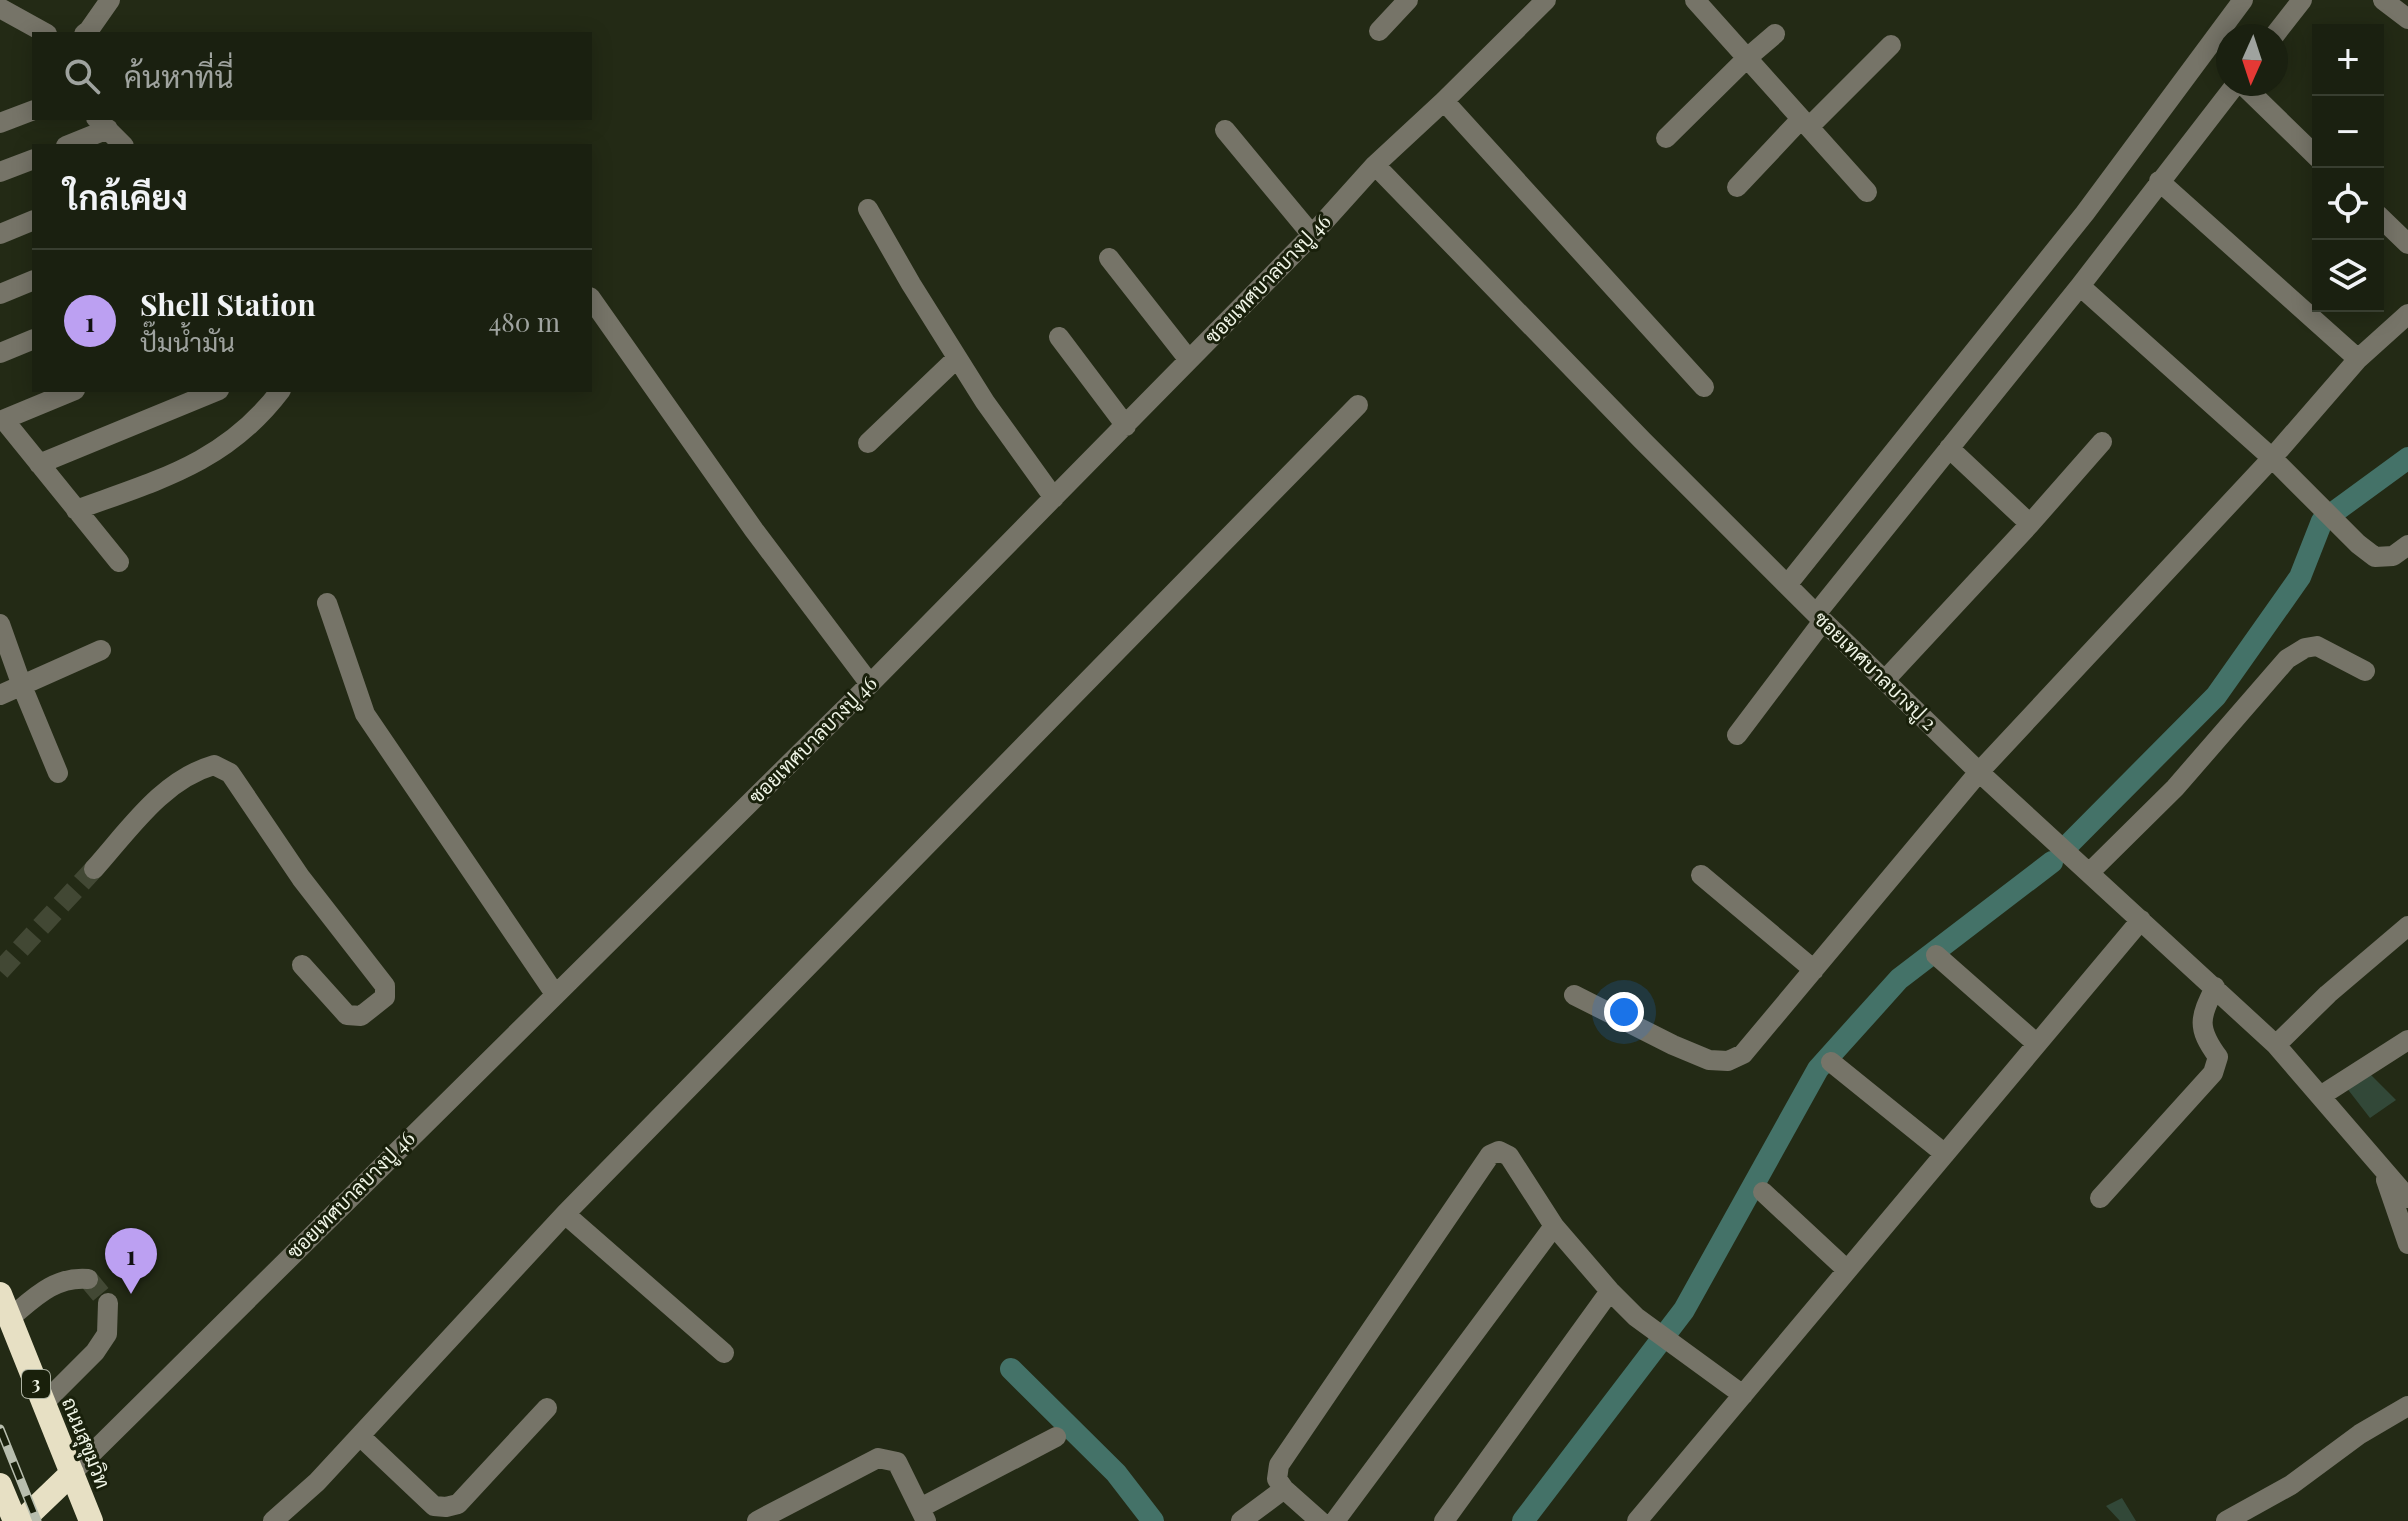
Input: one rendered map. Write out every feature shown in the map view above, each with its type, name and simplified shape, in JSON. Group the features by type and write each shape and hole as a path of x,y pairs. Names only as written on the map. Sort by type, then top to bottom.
{"highway":[{"name":"ถนนสุขุมวิท","path":"0,1294 91,1521"},
{"path":"22,1521 72,1473"},
{"path":"0,1485 15,1521"}],"street":[{"path":"86,32 110,0"},
{"name":"ซอยเทศบาลบางปู 46","path":"72,1473 870,684 1312,235 1375,165 1546,0"},
{"path":"1695,0 1867,192"},
{"path":"1787,585 2085,213 2243,0"},
{"path":"2283,24 2302,0"},
{"path":"2383,0 2408,19"},
{"path":"1379,31 1406,1"},
{"path":"0,8 43,32"},
{"path":"1666,138 1775,34"},
{"path":"1737,187 1891,45"},
{"path":"1737,735 1820,618 1949,448 2229,96"},
{"path":"2252,96 2312,152"},
{"path":"1444,101 1704,387"},
{"path":"0,123 32,111"},
{"path":"69,144 102,124 122,144"},
{"path":"1225,130 1312,235"},
{"path":"0,172 32,160"},
{"name":"ซอยเทศบาลบางปู 2","path":"1375,165 1820,618 1979,772 2276,1045 2396,1181 2408,1244"},
{"path":"2159,181 2358,359"},
{"path":"868,209 985,402 1054,498"},
{"path":"0,234 32,221"},
{"path":"2384,221 2408,244"},
{"path":"1109,258 1189,360"},
{"path":"0,294 32,281"},
{"path":"2080,286 2272,458 2334,521 2375,557 2393,556 2408,545"},
{"path":"592,300 754,530 870,684"},
{"path":"1574,995 1709,1060 1728,1061 1743,1054 1979,772 2272,458 2358,359 2408,314"},
{"path":"1059,337 1126,426"},
{"path":"0,353 32,340"},
{"path":"868,443 957,358"},
{"path":"70,392 2,420 119,562"},
{"path":"39,464 214,392"},
{"path":"76,510 206,459 251,425 279,392"},
{"path":"273,1521 297,1501 360,1436 565,1214 1358,405"},
{"path":"1885,680 2102,442"},
{"path":"1949,448 2030,524"},
{"path":"327,603 365,714 555,994"},
{"path":"0,624 58,773"},
{"path":"2089,873 2175,788 2287,659 2305,648 2317,646 2365,671"},
{"path":"0,695 101,650"},
{"path":"94,869 162,792 196,770 214,765 230,773 301,878 385,986 385,997 361,1016 347,1015 302,965"},
{"path":"1701,875 1814,970"},
{"path":"1637,1521 2141,920"},
{"path":"2276,1045 2328,994 2408,926"},
{"path":"1936,955 2037,1044"},
{"path":"2100,1198 2213,1073 2218,1057 2200,1026 2215,987"},
{"path":"2322,1095 2408,1040"},
{"path":"1831,1062 1945,1154"},
{"path":"1320,1521 1284,1489 1277,1479 1279,1465 1490,1155 1499,1151 1509,1156 1554,1226 1636,1317 1743,1395"},
{"path":"1763,1192 1847,1270"},
{"path":"565,1214 724,1353"},
{"path":"1335,1521 1554,1226"},
{"path":"10,1318 54,1285 76,1278 88,1279"},
{"path":"1444,1521 1610,1291"},
{"path":"44,1403 95,1352 107,1334 108,1303"},
{"path":"2226,1521 2291,1485 2360,1434 2408,1406"},
{"path":"360,1436 434,1506 446,1507 458,1504 547,1408"},
{"path":"757,1521 878,1458 897,1462 923,1514 1056,1437"},
{"path":"1241,1521 1284,1489"}],"building":[{"path":"2371,1075 2396,1100 2370,1118 2346,1087"},
{"path":"2122,1498 2136,1521 2120,1521 2106,1506"}],"waterway":[{"path":"2070,843 2216,696 2300,577 2322,521 2408,458"},
{"path":"1523,1521 1684,1310 1818,1069 1899,979 2052,862"},
{"path":"1011,1369 1116,1473 1153,1521"}],"tunnel":[{"path":"0,971 94,869"},
{"path":"88,1279 108,1303"}],"railway":[{"path":"0,1429 37,1521"}],"place":[{"name":"Shell Station","path":"131,1294"}]}
